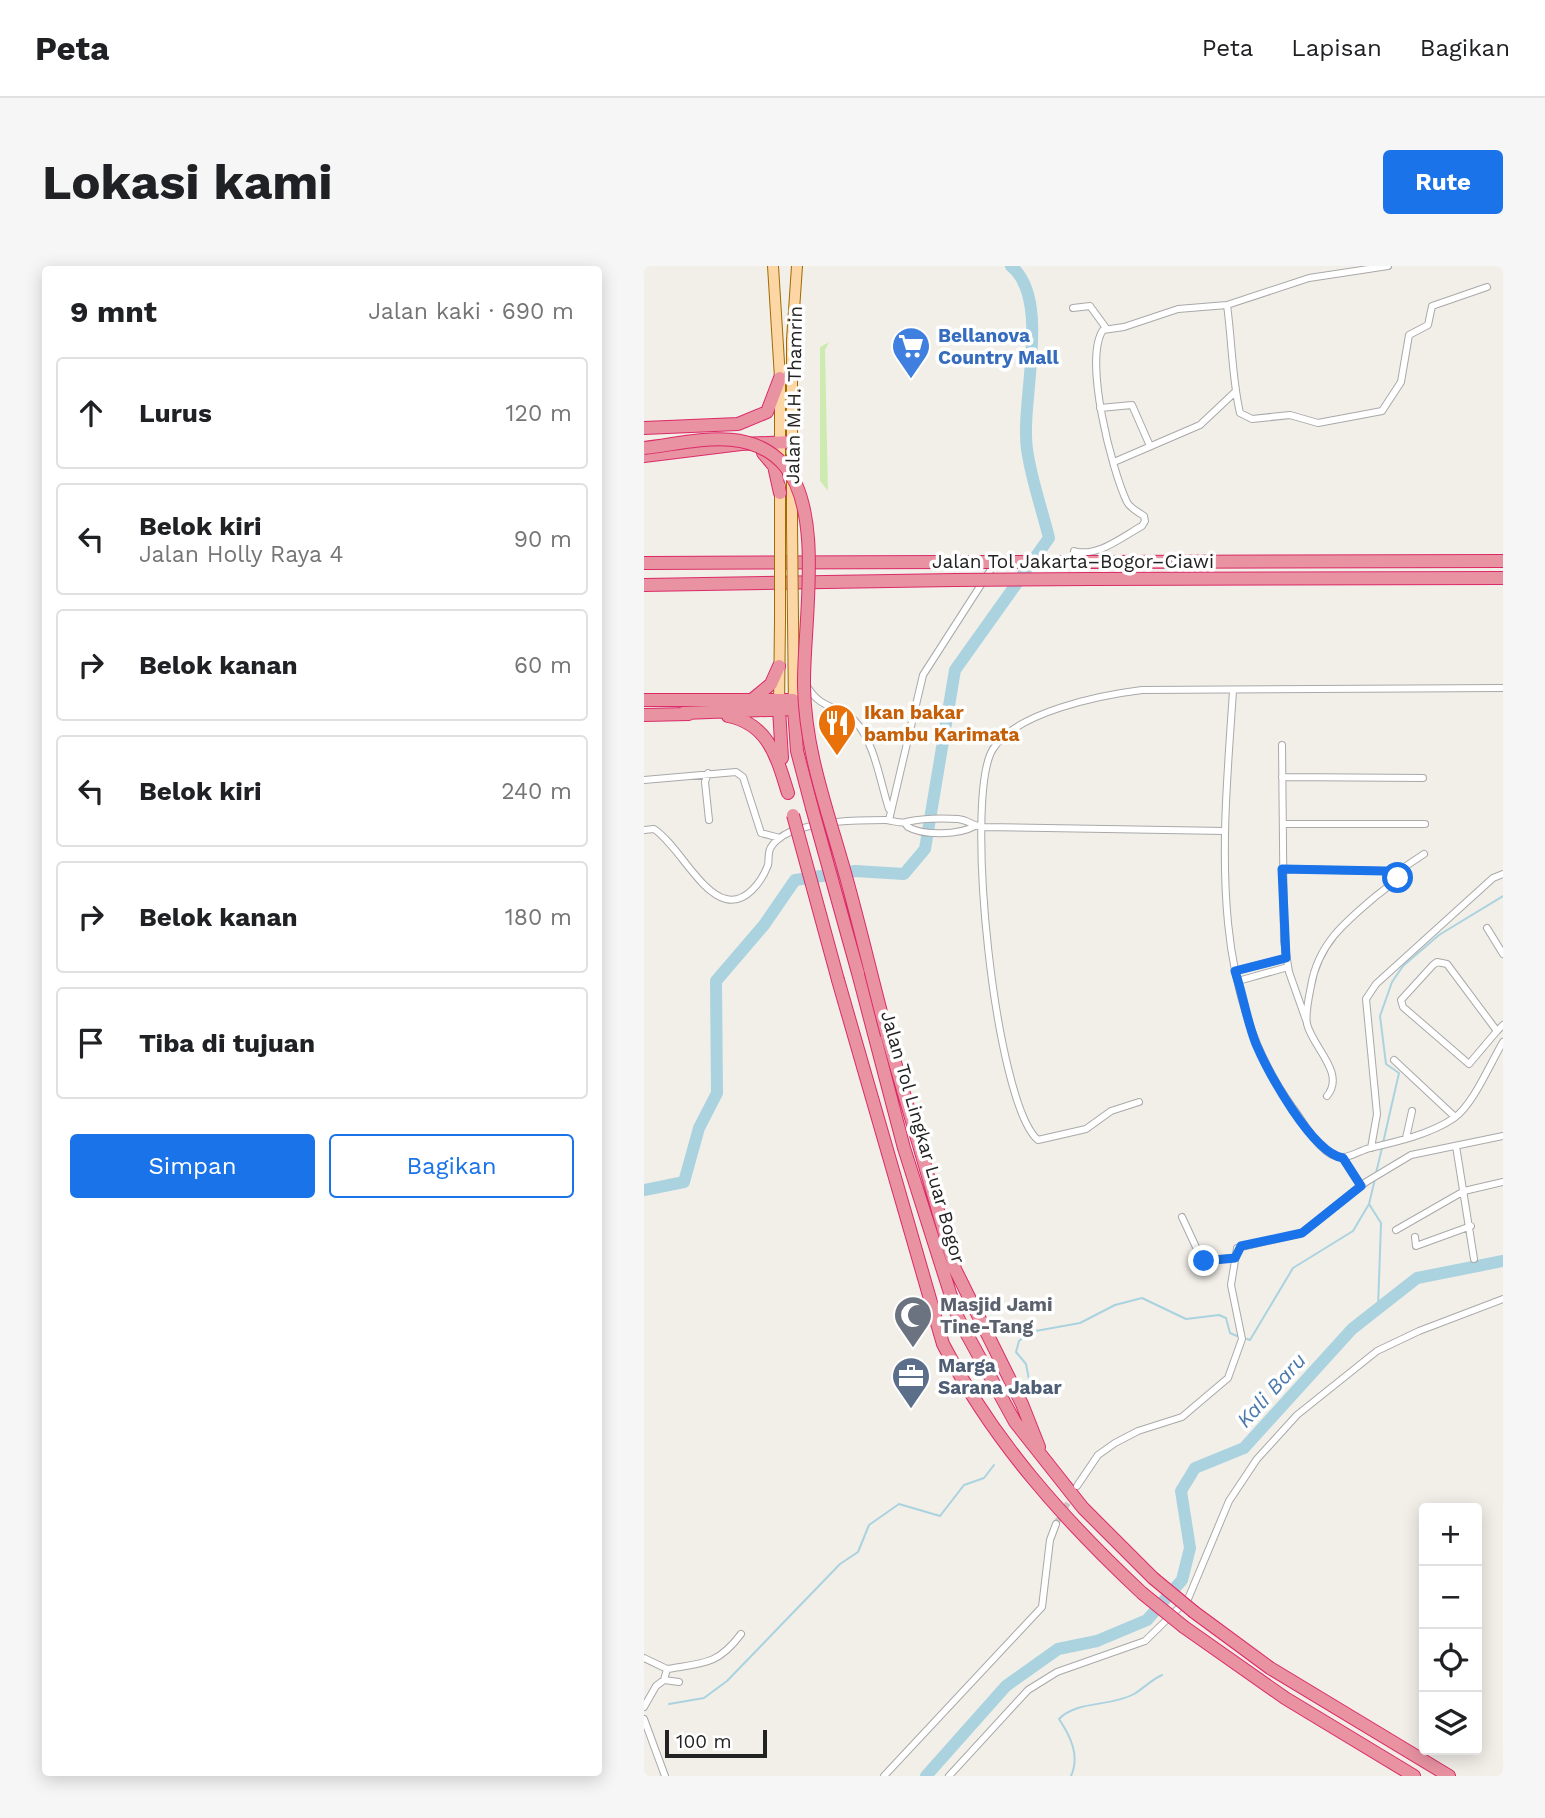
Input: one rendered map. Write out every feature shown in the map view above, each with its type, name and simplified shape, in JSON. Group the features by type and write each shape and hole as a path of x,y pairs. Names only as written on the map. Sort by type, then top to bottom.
{"highway":[{"path":"644,428 747,422 767,412 780,378"},
{"path":"644,448 716,440 753,443 771,453 797,481 803,499 807,529 804,684 811,752 887,1035 955,1269 1022,1404 1045,1462"},
{"path":"644,456 741,444 786,442"},
{"path":"741,444 759,450 770,460 780,493"},
{"name":"Jalan Tol Jakarta–Bogor–Ciawi","path":"644,563 1503,561"},
{"name":"Jalan Tol Jakarta–Bogor–Ciawi","path":"644,585 955,580 1503,578"},
{"path":"753,699 771,684 779,666"},
{"path":"644,700 753,699 779,705"},
{"path":"644,715 794,704"},
{"name":"Jalan Tol Lingkar Luar Bogor","path":"794,704 797,751 904,1148 958,1318 1015,1422 1093,1519 1153,1578 1194,1612 1270,1668 1449,1776"},
{"name":"Jalan Tol Lingkar Luar Bogor","path":"779,705 781,752 788,793 838,980 943,1344 969,1393 1021,1465 1080,1531 1142,1593 1184,1627 1284,1698 1414,1776"},
{"path":"683,713 738,718 758,729 772,746 788,793"}],"main road":[{"name":"Jalan M.H. Thamrin","path":"773,266 792,525 794,704"},
{"name":"Jalan M.H. Thamrin","path":"779,705 780,493 786,442 797,266"}],"street":[{"path":"1074,551 1083,554 1094,551 1142,526 1145,521 1144,516 1127,502 1100,408 1100,332 1105,328 1124,327 1178,309 1227,305 1309,278 1388,266"},
{"path":"1227,305 1236,377 1235,392 1240,413 1252,419 1290,415 1318,423 1382,411 1401,382 1409,335 1428,325 1432,306 1487,287"},
{"path":"1073,308 1090,306 1105,328"},
{"path":"1114,462 1200,425 1235,392"},
{"path":"1100,408 1132,405 1150,446"},
{"path":"889,820 923,675 995,565 995,557"},
{"path":"793,681 806,684 822,705 854,719 868,741 890,811"},
{"path":"1139,1102 1111,1111 1086,1129 1038,1140 1030,1133 1010,1074 991,989 987,955 981,794 985,765 993,748 1007,733 1030,720 1127,691 1503,688"},
{"path":"1233,691 1225,831 1226,914 1235,971 1255,1042 1274,1082 1321,1146 1334,1157 1343,1158 1406,1138 1455,1117 1503,1042"},
{"path":"1282,745 1282,869 1286,958 1307,1023 1334,1078 1333,1089 1327,1096"},
{"path":"644,780 736,772 743,777 761,833 780,838"},
{"path":"708,773 705,782 709,820"},
{"path":"1282,777 1423,778"},
{"path":"644,830 654,829 668,838 687,866 718,895 734,900 750,892 762,879 769,863 770,849 780,838 826,822 889,820 905,823 920,818 957,819 983,827 1225,831"},
{"path":"905,823 919,831 961,832 975,826"},
{"path":"1283,824 1425,824"},
{"path":"1282,869 1397,872 1424,854"},
{"path":"1307,1023 1311,986 1326,943 1348,920 1398,878 1397,872"},
{"path":"1374,1148 1377,1114 1366,999 1376,984 1432,932 1493,878 1503,874"},
{"path":"1487,928 1503,954"},
{"path":"1235,971 1286,958"},
{"path":"1497,1031 1447,964 1437,962 1433,965 1401,1000 1403,1007 1469,1064 1503,1025"},
{"path":"1238,981 1288,967"},
{"path":"1394,1060 1455,1117"},
{"path":"1406,1138 1412,1111"},
{"path":"1077,1486 1098,1455 1138,1431 1182,1417 1222,1384 1233,1368 1242,1337 1231,1285 1235,1258 1241,1246 1302,1233 1377,1174 1411,1155 1503,1136"},
{"path":"1456,1146 1471,1226 1474,1259"},
{"path":"1343,1158 1364,1184"},
{"path":"1396,1230 1464,1191 1503,1182"},
{"path":"1182,1217 1202,1260 1235,1258"},
{"path":"1415,1237 1416,1246 1471,1226"},
{"path":"949,1776 1028,1690 1057,1672 1145,1641 1188,1599 1229,1501 1257,1459 1297,1415 1377,1352 1423,1330 1503,1298"},
{"path":"884,1776 1042,1607 1050,1541 1056,1524"},
{"path":"644,1658 667,1669 712,1662 728,1651 741,1634"},
{"path":"644,1707 656,1686 664,1680 667,1669"},
{"path":"664,1680 679,1682"},
{"path":"644,1718 644,1726 665,1776"}],"green space":[{"path":"829,342 825,350 828,491 820,481 820,347"}],"waterway":[{"path":"644,1190 684,1182 699,1128 717,1093 716,981 764,925 795,880 855,871 904,874 925,849 955,670 1049,538 1027,449 1032,352 1030,302 1023,281 1011,266"},
{"path":"1383,1143 1399,1073 1386,1064 1380,1016 1392,982 1403,966 1439,935 1503,896"},
{"path":"1376,1173 1382,1148"},
{"path":"1375,1179 1369,1204 1381,1223 1378,1308"},
{"path":"1247,1339 1250,1340 1293,1268 1353,1231 1369,1204"},
{"name":"Kali Baru","path":"926,1776 1006,1686 1058,1649 1097,1641 1147,1620 1182,1580 1190,1548 1181,1491 1195,1468 1244,1448 1352,1329 1417,1278 1503,1261"},
{"path":"1031,1390 1026,1364 1016,1352 1019,1341 1030,1332 1080,1323 1115,1305 1142,1298 1186,1319 1219,1315 1226,1318 1230,1333 1237,1336"},
{"path":"669,1704 704,1698 727,1681 840,1564 858,1552 869,1525 899,1504 940,1516 964,1485 984,1478 994,1465"},
{"path":"1071,1776 1075,1761 1073,1747 1059,1719 1085,1706 1125,1698 1162,1675"}],"tunnel":[{"path":"1056,1524 1073,1494"}],"place":[{"name":"Bellanova Country Mall","path":"911,380"},
{"name":"Ikan bakar bambu Karimata","path":"837,757"},
{"name":"Masjid Jami Tine-Tang","path":"913,1349"},
{"name":"Marga Sarana Jabar","path":"911,1410"}],"route":[{"path":"1204,1261 1235,1258 1237,1248 1241,1246 1302,1233 1361,1186 1343,1158 1334,1157 1321,1146 1274,1082 1255,1042 1235,971 1286,958 1282,922 1282,869 1385,871 1397,872 1398,878"}]}
